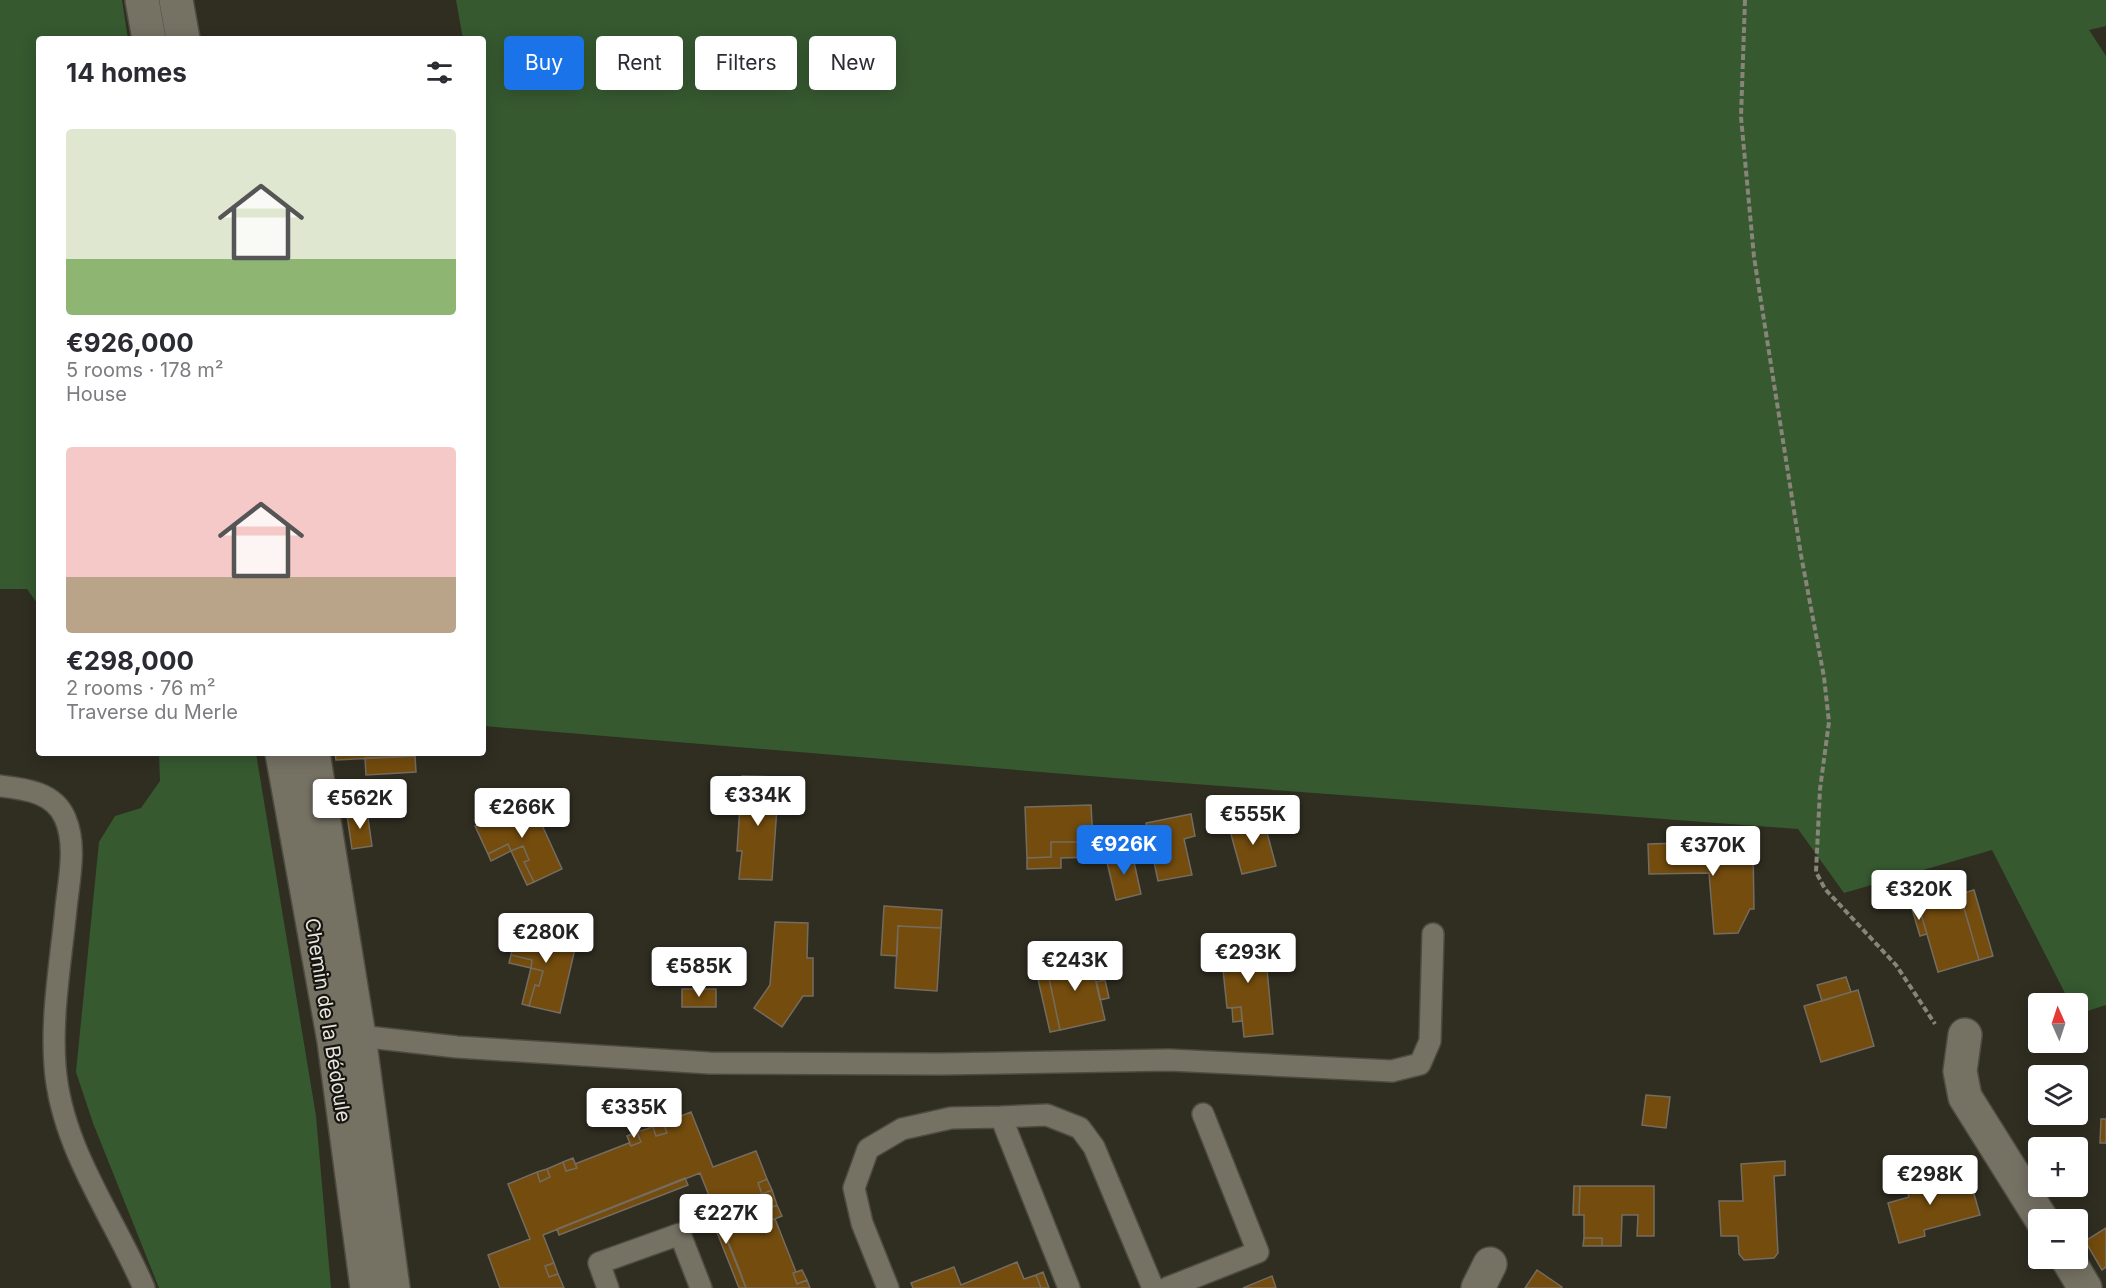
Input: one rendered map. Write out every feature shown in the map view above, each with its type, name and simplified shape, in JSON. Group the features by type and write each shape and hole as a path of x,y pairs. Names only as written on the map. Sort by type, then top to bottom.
{"street":[{"path":"142,0 148,36"},
{"path":"176,0 182,36"},
{"name":"Chemin de la Bédoule","path":"283,756 334,1041 367,1288"},
{"name":"Chemin de la Bédoule","path":"313,756 359,1036 393,1288"},
{"path":"1965,1035 1960,1071 1965,1097 2035,1209"},
{"path":"2074,1269 2085,1288"}],"lane":[{"path":"0,786 28,789 51,799 60,808 69,830 70,868 54,1038 60,1100 71,1137 88,1179 144,1288"},
{"path":"359,1036 457,1047 709,1063 942,1064 1169,1060 1392,1071 1420,1065 1430,1041 1433,934"},
{"path":"1167,1288 1258,1252 1203,1114"},
{"path":"888,1288 862,1223 854,1188 868,1149 902,1129 951,1118 1047,1115 1080,1128 1094,1147 1153,1288"},
{"path":"1001,1117 1069,1288"},
{"path":"608,1288 598,1263 680,1234 701,1288"}],"path":[{"path":"1745,0 1742,117 1754,257 1801,555 1824,677 1829,722 1820,789 1816,872 1825,889 1896,965 1940,1032 1965,1035"}],"green space":[{"path":"0,0 122,0 128,36 36,36 36,602 27,589 0,589"},
{"path":"456,0 2106,0 2106,26 2089,30 2106,56 2106,1005 2088,1011 2088,993 2065,993 1992,850 1844,893 1798,829 1114,778 486,726 486,36 462,36"},
{"path":"159,756 256,756 316,1116 331,1288 159,1288 93,1123 76,1072 99,842 115,816 141,808 160,781"}],"building":[{"path":"335,756 415,756 336,760"},
{"path":"415,756 416,772 366,775 365,758"},
{"path":"742,776 779,777 772,880 739,879 742,851 737,851"},
{"path":"531,801 562,869 534,882 524,862 529,860 523,846 511,851 508,844 488,854 475,826"},
{"path":"1091,805 1093,842 1051,842 1051,857 1027,858 1025,807"},
{"path":"367,811 372,846 352,849 347,815"},
{"path":"1191,814 1195,836 1184,839 1192,875 1158,881 1146,823"},
{"path":"1263,818 1276,866 1242,874 1229,827"},
{"path":"1051,842 1093,842 1093,857 1061,858 1061,868 1027,869 1027,858 1051,857"},
{"path":"1711,842 1711,847 1753,846 1754,909 1750,909 1738,933 1714,934 1709,873 1649,874 1648,844"},
{"path":"508,844 511,851 491,861 488,854"},
{"path":"523,846 529,860 524,862 534,882 527,885 511,851"},
{"path":"1132,853 1141,894 1116,900 1106,858"},
{"path":"1939,883 1943,899 1960,894 1979,960 1938,972 1919,907 1912,909 1908,893"},
{"path":"1974,890 1993,956 1979,960 1960,894"},
{"path":"884,906 942,910 941,928 898,926 897,956 881,955"},
{"path":"1919,907 1927,934 1920,936 1912,909"},
{"path":"775,922 808,923 807,958 813,958 813,996 803,996 782,1027 754,1008 770,985"},
{"path":"518,925 577,940 560,1013 529,1006 535,985 539,986 543,971 531,968 532,960 511,955"},
{"path":"898,926 941,928 937,991 895,988"},
{"path":"1260,936 1261,946 1265,947 1273,1034 1244,1037 1241,1007 1227,1008 1221,950 1226,950 1225,939"},
{"path":"1090,954 1105,1020 1060,1030 1046,964"},
{"path":"511,955 532,960 531,968 509,963"},
{"path":"1046,964 1060,1030 1050,1032 1035,966"},
{"path":"531,968 543,971 539,986 535,985 529,1006 522,1004"},
{"path":"1846,977 1851,992 1822,1001 1817,985"},
{"path":"1105,980 1109,998 1100,1000 1096,982"},
{"path":"682,989 716,989 716,1007 682,1007"},
{"path":"1858,990 1874,1046 1821,1062 1804,1006"},
{"path":"1241,1007 1242,1021 1233,1022 1232,1008"},
{"path":"1646,1095 1670,1097 1666,1128 1642,1125"},
{"path":"691,1112 713,1167 756,1151 767,1179 758,1183 762,1194 772,1190 777,1205 767,1209 772,1220 775,1219 796,1272 793,1273 797,1284 807,1280 810,1288 746,1288 700,1173 543,1235 554,1263 545,1266 549,1277 558,1274 564,1288 500,1288 488,1255 530,1239 508,1184 537,1172 540,1182 550,1177 547,1169 563,1162 566,1171 577,1168 575,1164 629,1143 631,1146 641,1142 637,1132 653,1127 656,1136 667,1133 663,1123"},
{"path":"2101,1119 2106,1119 2106,1143 2100,1143"},
{"path":"663,1123 667,1133 656,1136 653,1127"},
{"path":"637,1132 641,1142 631,1146 627,1136"},
{"path":"573,1158 577,1168 566,1171 563,1162"},
{"path":"1785,1161 1785,1175 1774,1176 1778,1253 1774,1258 1744,1260 1739,1254 1738,1236 1721,1236 1719,1201 1743,1201 1741,1164"},
{"path":"547,1169 550,1177 540,1182 537,1172"},
{"path":"1941,1169 1947,1193 1972,1187 1980,1215 1924,1230 1925,1236 1899,1243 1888,1203 1909,1197 1904,1179"},
{"path":"685,1178 688,1185 559,1235 557,1229"},
{"path":"767,1179 772,1190 762,1194 758,1183"},
{"path":"1574,1186 1580,1186 1579,1215 1573,1215"},
{"path":"1580,1186 1654,1186 1654,1236 1637,1236 1638,1215 1622,1215 1621,1246 1602,1246 1602,1238 1584,1238 1584,1215 1579,1215"},
{"path":"711,1200 746,1288 739,1288 705,1202"},
{"path":"777,1205 782,1216 772,1220 767,1209"},
{"path":"2106,1228 2106,1267 2102,1270 2088,1246 2088,1239"},
{"path":"1584,1238 1602,1238 1602,1246 1583,1246"},
{"path":"1017,1262 1024,1279 1036,1275 1041,1288 913,1288 911,1283 954,1267 961,1285"},
{"path":"554,1263 558,1274 549,1277 545,1266"},
{"path":"802,1270 807,1280 797,1284 793,1273"},
{"path":"1537,1270 1562,1287 1525,1288"},
{"path":"1043,1272 1049,1288 1041,1288 1036,1275"},
{"path":"1272,1276 1276,1288 1243,1288"}]}
